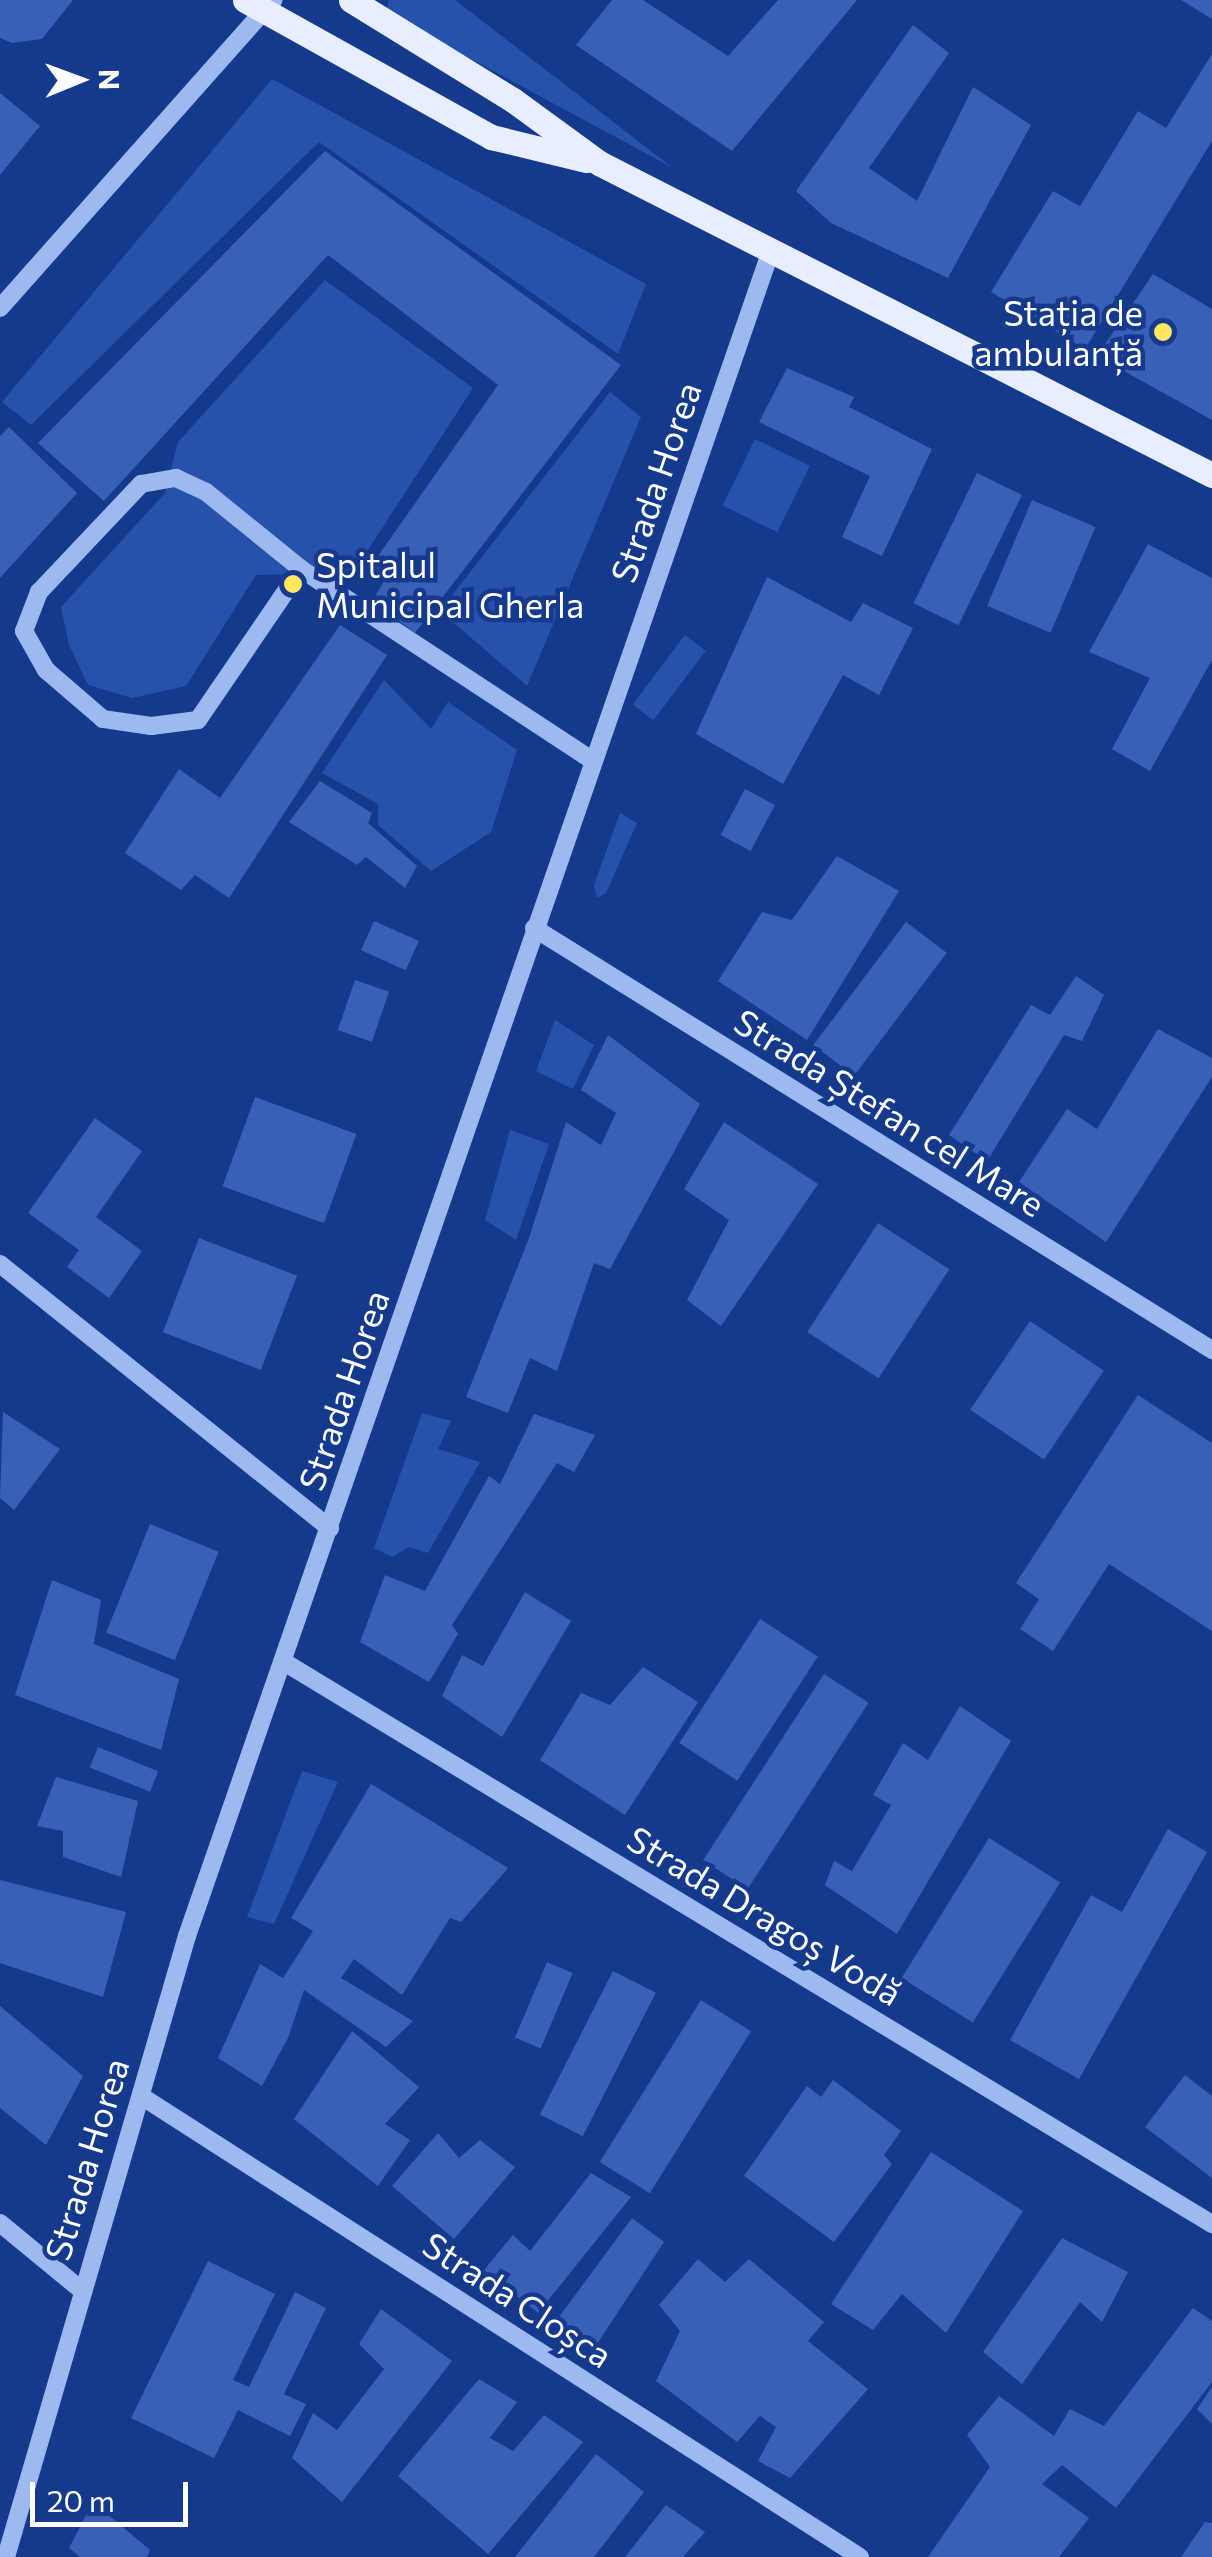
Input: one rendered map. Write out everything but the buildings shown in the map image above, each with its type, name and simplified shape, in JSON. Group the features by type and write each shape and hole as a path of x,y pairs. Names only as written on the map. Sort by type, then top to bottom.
{"main road":[{"path":"352,0 513,100 600,163 1212,475"},
{"path":"260,4 491,137 600,163"}],"street":[{"path":"0,308 260,4"},
{"name":"Strada Horea","path":"6,2557 80,2289 187,1936 770,253"},
{"path":"300,569 198,720 151,726 103,720 46,670 24,631 40,592 141,484 176,478 206,492 300,569 592,760"},
{"name":"Strada Ștefan cel Mare","path":"534,928 1212,1350"},
{"path":"0,1264 330,1528"},
{"name":"Strada Dragoș Vodă","path":"284,1662 1212,2224"},
{"name":"Strada Cloșca","path":"141,2096 860,2557"},
{"path":"0,2222 80,2289"}],"shaded area":[{"path":"389,0 455,0 673,168 386,13"},
{"path":"272,79 646,284 618,354 319,142 31,425 2,402"},
{"path":"325,280 473,388 353,573 256,575 186,686 132,698 88,685 69,645 61,607 165,493 178,442"},
{"path":"610,392 641,417 527,686 440,611"},
{"path":"755,439 810,466 777,532 723,506"},
{"path":"685,635 706,651 653,720 633,704"},
{"path":"384,680 431,729 448,702 517,750 491,832 431,871 378,825 378,804 322,773"},
{"path":"620,813 637,823 606,893 597,898 594,885"},
{"path":"555,1020 594,1045 573,1089 536,1071"},
{"path":"510,1130 549,1144 516,1240 485,1220"},
{"path":"422,1413 451,1421 438,1449 480,1462 428,1553 409,1547 392,1557 374,1548"},
{"path":"302,1771 338,1782 274,1924 247,1917"}],"place":[{"name":"Stația de ambulanță","path":"1163,332"},
{"name":"Spitalul Municipal Gherla","path":"293,584"}]}
